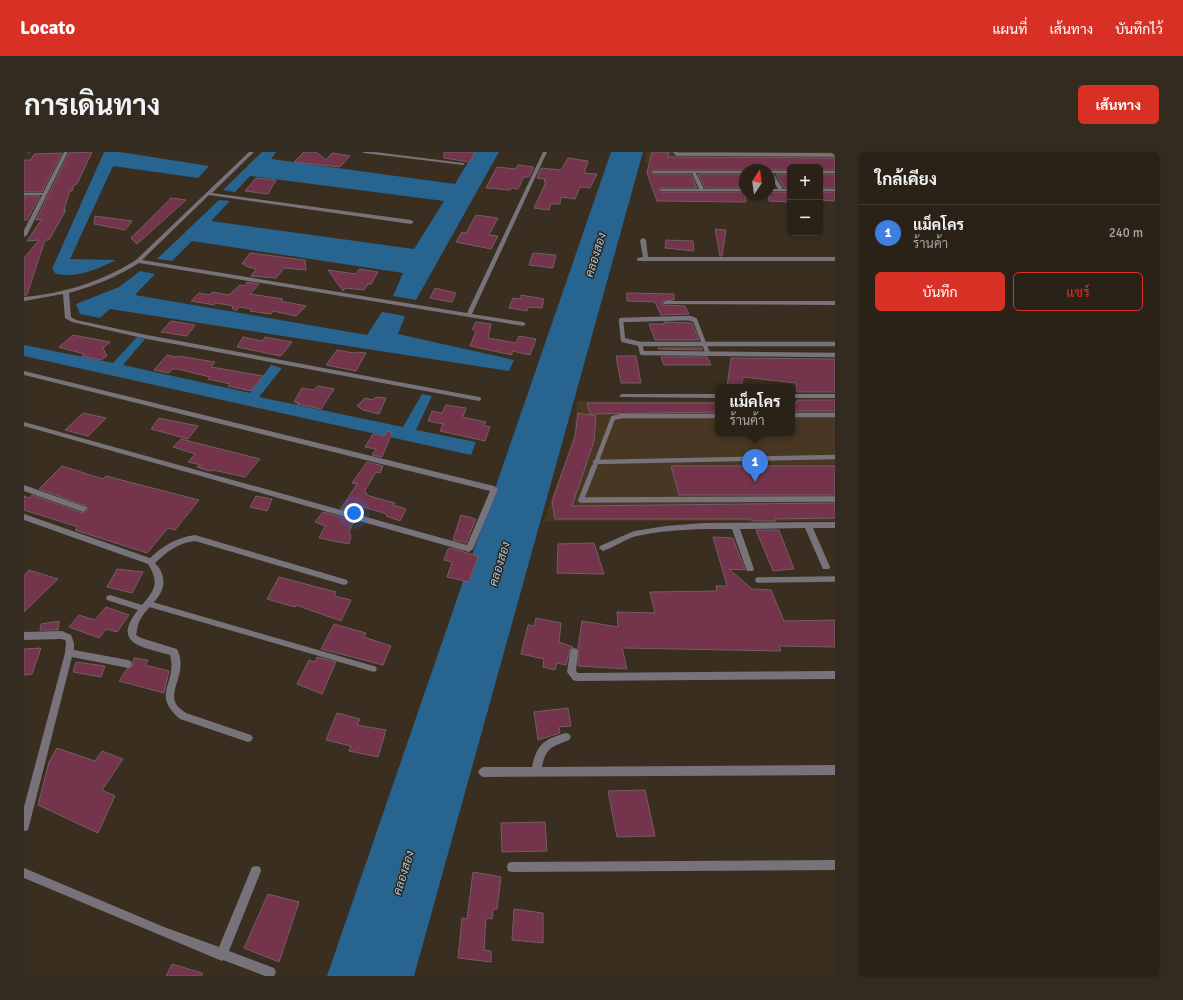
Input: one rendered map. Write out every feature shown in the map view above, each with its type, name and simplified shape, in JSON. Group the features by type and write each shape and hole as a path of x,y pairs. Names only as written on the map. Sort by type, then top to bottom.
{"street":[{"path":"24,153 29,152"},
{"path":"24,235 66,152"},
{"path":"24,299 66,292 111,277 138,261 252,152"},
{"path":"364,152 462,164"},
{"path":"469,315 545,152"},
{"path":"655,172 739,172"},
{"path":"775,172 787,172"},
{"path":"823,172 835,172"},
{"path":"694,173 702,190"},
{"path":"775,180 781,190"},
{"path":"662,190 739,190"},
{"path":"775,190 787,190"},
{"path":"823,190 835,190"},
{"path":"24,194 44,194"},
{"path":"209,194 411,222"},
{"path":"643,240 646,259"},
{"path":"639,259 835,259"},
{"path":"138,261 523,324"},
{"path":"66,292 65,299 68,318 74,321 147,337 480,399"},
{"path":"666,303 835,303"},
{"path":"24,373 494,489 469,549 24,424"},
{"path":"622,396 715,396"},
{"path":"795,396 835,396"},
{"path":"24,488 83,509"},
{"path":"24,517 151,562 158,570 161,584 157,594 135,621 131,629 132,636 138,641 174,652 178,661 170,693 170,702 174,710 183,716 248,738"},
{"path":"808,525 826,567"},
{"path":"603,548 634,534 703,526 835,525"},
{"path":"735,526 750,569"},
{"path":"151,562 172,543 182,539 195,538 344,582"},
{"path":"110,598 147,606"},
{"path":"24,636 62,635 68,638 70,643 69,653 24,826"},
{"path":"574,652 571,672 572,675 576,677 835,675"},
{"path":"69,653 128,664"},
{"path":"536,772 540,753 544,746 553,740 566,737"},
{"path":"483,772 835,770"},
{"path":"512,867 835,865"},
{"path":"222,955 256,872"},
{"path":"24,873 222,955 270,972"}],"lane":[{"path":"674,152 677,154 835,155"},
{"path":"708,354 703,343 695,320 693,318 642,318 621,320 623,340 640,344 703,343 835,344"},
{"path":"640,344 643,353 835,355"},
{"path":"795,415 835,415"},
{"path":"715,416 617,417 612,420 581,500 835,499"},
{"path":"595,462 835,457"},
{"path":"758,580 835,579"},
{"path":"147,606 374,669"}],"shaded area":[{"path":"646,152 835,152 835,163 644,163"},
{"path":"577,401 715,401 715,436 795,436 795,401 835,401 835,521 544,521 573,438"}],"water":[{"path":"104,152 120,152 209,166 198,178 113,166 70,259 116,260 101,267 79,274 56,274 52,269"},
{"path":"262,152 276,152 271,159 455,184 474,152 499,152 416,300 393,296 403,273 192,241 172,261 157,259 219,200 230,201 211,221 414,249 444,201 250,176 235,192 223,190"},
{"name":"คลองสอง","path":"611,152 643,152 414,976 327,976"},
{"path":"140,271 155,274 135,295 367,335 382,312 405,316 398,334 514,360 509,371 110,309 100,318 80,314 76,304 119,287"},
{"path":"137,337 145,339 123,365 250,393 271,365 282,368 259,397 403,427 422,394 432,396 416,430 476,442 471,455 24,356 24,345 113,363"}],"building":[{"path":"92,152 77,184 74,185 72,191 70,191 64,210 66,210 49,240 45,240 27,295 24,295 24,258 39,240 27,241 42,219 36,220 69,153"},
{"path":"304,152 316,152 326,160 332,153 350,156 340,167 294,162"},
{"path":"444,152 475,152 470,162 444,158"},
{"path":"652,152 669,152 668,157 835,158 835,170 823,170 823,164 787,164 787,170 775,170 775,164 739,164 739,170 652,171 653,174 691,174 697,188 660,188 658,190 661,192 739,192 739,200 746,200 746,202 657,201 647,173"},
{"path":"62,153 42,192 24,192 24,160 31,160 34,154"},
{"path":"568,158 588,161 584,173 597,174 590,188 580,187 575,199 561,197 560,204 551,204 549,210 534,208 546,182 544,182 545,179 537,178 541,168 561,170"},
{"path":"518,165 534,167 529,177 524,177 518,189 512,188 510,190 486,188 497,167 516,169"},
{"path":"698,174 739,174 739,188 705,188"},
{"path":"776,174 787,174 787,188 784,188"},
{"path":"823,174 835,174 835,188 823,188"},
{"path":"256,178 276,180 268,194 245,191"},
{"path":"775,192 787,192 787,202 769,201 775,200"},
{"path":"823,192 835,192 835,201 823,200"},
{"path":"24,196 40,196 27,220 24,220"},
{"path":"171,198 186,200 137,244 131,238"},
{"path":"476,215 498,218 489,235 498,236 491,249 456,242 462,232 466,233"},
{"path":"95,216 132,221 125,230 94,224"},
{"path":"715,229 726,230 722,256 720,256"},
{"path":"666,240 693,241 694,251 665,248"},
{"path":"250,253 305,260 306,270 284,268 276,278 251,276 256,269 245,266 246,264 242,264"},
{"path":"533,253 556,255 553,268 529,265"},
{"path":"359,269 378,272 371,284 368,284 364,290 345,288 343,291 328,270 356,274"},
{"path":"247,282 259,284 250,294 283,299 281,301 306,306 296,316 273,311 271,314 250,311 252,309 239,307 236,311 232,308 233,306 216,303 214,305 191,301 199,293 210,295 212,292 229,295 240,285 245,286"},
{"path":"435,288 456,293 452,302 430,298"},
{"path":"627,293 674,294 674,300 663,301 663,305 685,306 689,314 661,315 655,302 627,301"},
{"path":"521,295 544,299 542,308 528,307 527,311 509,308 513,298 521,299"},
{"path":"171,321 195,325 187,336 161,332"},
{"path":"476,322 491,324 488,338 516,343 519,336 536,339 530,355 512,351 512,355 470,346 476,331 472,329"},
{"path":"664,322 692,323 699,340 655,340 649,324 664,324"},
{"path":"73,335 110,342 103,348 107,356 101,360 82,356 84,354 59,347"},
{"path":"243,337 263,341 265,337 292,342 281,356 237,347"},
{"path":"702,348 702,350 658,349"},
{"path":"337,350 354,353 366,353 356,371 326,365"},
{"path":"167,355 215,362 211,367 263,376 251,391 228,386 230,384 208,379 210,377 178,369 172,369 169,373 154,370"},
{"path":"616,356 636,356 641,383 621,383"},
{"path":"661,357 707,357 711,365 664,365"},
{"path":"731,358 835,359 835,392 797,392 796,383 743,377 742,384 727,384"},
{"path":"318,386 334,389 321,409 294,402 302,388 314,390"},
{"path":"376,397 386,398 379,414 363,410 357,406 365,398 373,400"},
{"path":"797,400 835,400 835,411 795,411 795,403 797,403"},
{"path":"587,403 715,403 715,412 590,414"},
{"path":"446,405 466,408 463,417 486,422 483,425 490,427 485,441 440,431 443,424 428,421 432,411 442,413"},
{"path":"83,413 106,418 88,436 65,430"},
{"path":"578,413 596,416 594,441 572,506 835,503 835,518 775,519 776,521 752,521 751,519 555,519 552,501 575,437"},
{"path":"159,418 198,426 188,439 151,429"},
{"path":"388,431 392,433 382,457 372,455 376,449 365,447 373,434 384,436"},
{"path":"181,439 260,459 245,477 213,470 209,471 197,467 201,465 188,462 195,454 173,447"},
{"path":"367,462 383,466 380,473 376,472 364,492 367,493 366,495 395,503 393,505 406,509 400,521 386,516 387,514 360,506 357,513 341,509 357,484 352,483"},
{"path":"62,466 103,479 106,476 199,500 175,530 168,528 147,553 75,530 78,527 24,510 24,496 30,498 32,495 82,513 88,510 86,506 39,489"},
{"path":"671,466 835,466 835,495 679,495"},
{"path":"256,496 272,499 267,511 250,507"},
{"path":"323,512 354,521 349,532 351,536 349,544 319,538 325,526 315,522"},
{"path":"461,515 476,519 466,543 453,540"},
{"path":"756,530 779,530 794,569 773,571"},
{"path":"713,537 733,538 745,570 729,569 752,589 771,590 784,621 835,620 835,647 779,646 781,651 622,648 627,669 578,666 578,648 582,621 618,627 617,612 655,613 650,592 717,591 716,586 727,586"},
{"path":"594,543 604,574 557,573 558,544"},
{"path":"450,548 478,556 469,582 447,577 452,562 444,560 448,549"},
{"path":"117,569 143,572 132,593 107,587"},
{"path":"29,570 58,579 24,612 24,576"},
{"path":"279,577 336,592 334,596 351,600 341,621 296,605 295,607 267,599"},
{"path":"106,607 129,615 117,632 106,629 99,638 69,627 79,615 95,620"},
{"path":"536,618 561,623 559,642 573,647 570,649 566,665 557,663 555,670 543,667 544,659 521,654 528,625 534,626"},
{"path":"59,621 58,630 40,630 41,624"},
{"path":"334,624 366,633 364,637 391,646 383,665 321,649"},
{"path":"41,648 32,674 24,675 24,649"},
{"path":"317,657 336,662 322,694 297,684 309,660 315,662"},
{"path":"134,658 148,660 145,665 169,671 164,693 119,681 127,669 132,667"},
{"path":"76,662 105,666 101,677 73,672"},
{"path":"568,708 571,726 559,727 560,733 538,740 534,712"},
{"path":"337,713 360,719 357,725 386,730 378,757 349,751 351,746 326,740"},
{"path":"57,748 95,761 102,751 123,759 102,790 115,796 98,833 38,805 49,762"},
{"path":"645,790 655,836 617,837 608,791"},
{"path":"545,822 547,851 502,852 501,823"},
{"path":"473,872 501,877 497,909 493,909 492,919 486,918 484,950 491,951 491,962 458,958 462,918 467,919"},
{"path":"268,894 299,902 279,962 244,948"},
{"path":"514,909 543,913 543,943 512,940"},
{"path":"172,964 202,973 202,976 166,976"}],"place":[{"name":"แม็คโคร","path":"755,482"}]}
